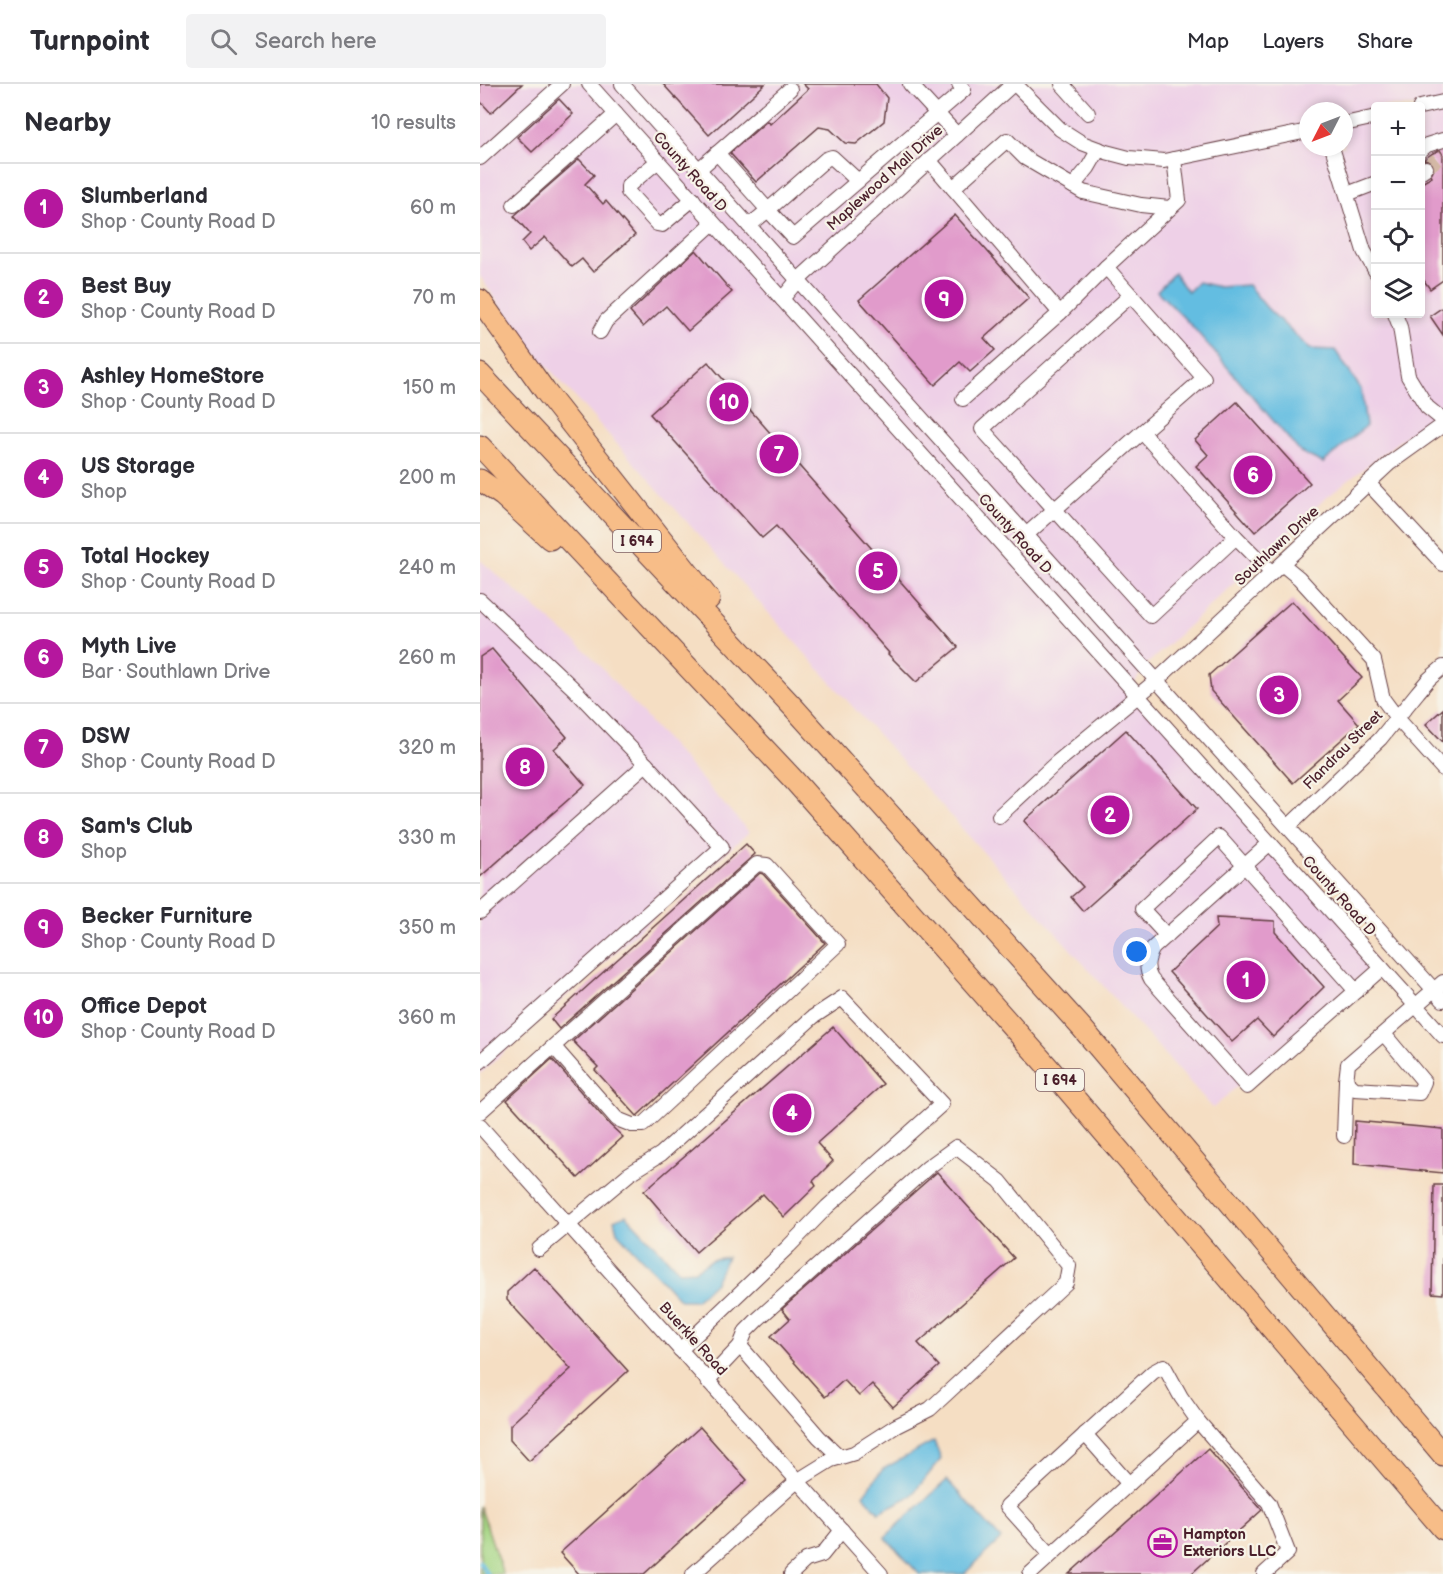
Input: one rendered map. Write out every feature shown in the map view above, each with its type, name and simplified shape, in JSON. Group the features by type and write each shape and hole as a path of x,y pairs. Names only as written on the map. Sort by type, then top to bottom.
{"highway":[{"path":"480,300 545,390 794,708"},
{"name":"I 694","path":"480,374 794,708 1082,1028 1443,1455"},
{"name":"I 694","path":"480,446 792,778 1048,1067 1443,1529"},
{"path":"480,480 503,496 664,642"}],"street":[{"path":"480,158 562,84"},
{"name":"County Road D","path":"589,84 1443,1036"},
{"name":"County Road D","path":"622,84 1288,827 1440,991"},
{"path":"910,84 957,135"},
{"path":"717,153 794,237 964,90 959,84"},
{"name":"Maplewood Mall Drive","path":"782,299 797,281 1014,84 1060,129 1082,142 1129,158 1164,161 1299,133"},
{"path":"1062,84 1088,112"},
{"path":"698,170 789,89"},
{"path":"1425,106 1443,102"},
{"path":"514,205 616,114"},
{"path":"1353,122 1371,118"},
{"path":"953,188 1007,140 1024,158 1083,192 1141,205 1169,208"},
{"path":"1425,147 1443,140"},
{"path":"1073,186 1088,168 1099,149"},
{"path":"1335,156 1364,251 1371,264"},
{"path":"748,226 826,159 832,157 858,181"},
{"path":"963,399 1060,313 1179,200 1174,159"},
{"path":"658,160 628,186 628,192 657,224 662,225 693,199"},
{"path":"929,160 1060,313"},
{"path":"1347,194 1371,185"},
{"path":"600,332 606,321 714,223"},
{"path":"1026,535 1204,378 1106,267"},
{"path":"1131,295 982,429 1151,616 1236,537"},
{"path":"1397,318 1408,376 1426,407 1443,420"},
{"name":"Southlawn Drive","path":"999,816 1055,764 1157,680 1390,463 1443,425"},
{"path":"1142,432 1236,537 1277,569 1299,578 1374,660 1383,699 1443,769"},
{"path":"1368,483 1443,564"},
{"path":"480,600 574,689 722,847 480,1062"},
{"name":"Flandrau Street","path":"1288,827 1380,739 1429,680 1443,667"},
{"path":"480,912 646,764"},
{"path":"1167,936 1142,909 1219,837 1356,991"},
{"path":"1270,843 1153,948 1148,957 1147,972 1151,979 1247,1088 1382,968"},
{"path":"480,1112 757,864 767,865 838,944 643,1125 632,1125 617,1119 554,1047"},
{"path":"1344,1136 1348,1064 1416,1006 1440,991"},
{"path":"539,1249 629,1174 661,1154 813,1017 842,998 942,1104 827,1207 680,1350"},
{"path":"1346,1081 1355,1089 1419,1094 1424,1082 1384,1034"},
{"name":"Buerkle Road","path":"480,1126 881,1574"},
{"path":"693,1574 797,1481 831,1460 854,1453 896,1426 930,1409 1066,1283 1070,1266 1000,1180 956,1147 927,1168 758,1319 746,1331 740,1346 707,1381"},
{"path":"740,1346 819,1437 840,1457"},
{"path":"1051,1556 1007,1506 1153,1372 1164,1366 1181,1397 1198,1421 1269,1503 1288,1552 1264,1574"},
{"path":"1030,1574 1198,1421"},
{"path":"1085,1434 1129,1484"},
{"path":"790,1574 806,1560 822,1555 842,1530"}],"shaded area":[{"path":"480,84 1443,84 1443,407 1327,497 1144,667 1132,687 1377,961 1213,1108 521,337 480,276"},
{"path":"480,560 589,654 749,832 480,1074"}],"green space":[{"path":"480,1506 503,1574 480,1574"}],"water":[{"path":"1174,273 1188,292 1198,282 1219,287 1248,285 1267,308 1310,349 1335,350 1361,389 1366,426 1323,463 1300,452 1192,326 1157,291"},
{"path":"626,1215 679,1271 695,1270 711,1260 727,1257 715,1282 696,1300 680,1300 617,1232 614,1220"},
{"path":"934,1441 941,1459 911,1496 879,1512 863,1495 883,1469"},
{"path":"947,1480 1001,1539 964,1574 919,1574 885,1537"}],"building":[{"path":"480,84 522,84 491,113 480,101"},
{"path":"663,84 765,84 709,135"},
{"path":"803,84 876,84 887,98 884,121 856,144 845,143 830,129 819,127 756,182 730,153 767,121 770,124 808,89"},
{"path":"559,99 573,114 532,152 517,137"},
{"path":"1440,150 1443,155 1443,280 1430,289 1425,282 1425,181 1432,177 1435,168 1430,160 1425,159"},
{"path":"579,159 594,175 585,184 603,204 606,201 635,235 593,272 582,259 572,267 545,237 529,251 522,242 530,234 514,216"},
{"path":"955,215 1029,298 984,338 995,350 970,372 960,362 935,385 859,300"},
{"path":"696,250 732,292 688,331 666,306 643,327 630,312"},
{"path":"1443,307 1443,335 1430,316"},
{"path":"708,362 958,647 916,682 888,654 776,526 762,538 650,414"},
{"path":"1237,402 1310,483 1255,532 1196,466 1208,455 1195,440"},
{"path":"1292,601 1362,678 1338,700 1359,724 1293,783 1211,691 1209,675"},
{"path":"492,649 567,737 554,749 585,785 480,877 480,657"},
{"path":"1443,709 1443,742 1426,724"},
{"path":"1126,730 1197,809 1083,911 1071,897 1083,887 1024,821"},
{"path":"746,844 755,854 559,1029 551,1019"},
{"path":"760,873 825,943 637,1116 595,1070 598,1067 573,1041"},
{"path":"1216,918 1275,921 1275,932 1324,987 1273,1037 1257,1020 1232,1042 1169,972 1217,927"},
{"path":"833,1027 883,1084 817,1143 833,1161 813,1181 816,1186 784,1217 763,1194 696,1252 644,1191"},
{"path":"552,1059 623,1137 578,1178 507,1100"},
{"path":"1355,1121 1443,1129 1443,1173 1354,1164"},
{"path":"937,1172 1014,1258 918,1343 939,1366 893,1407 872,1384 859,1396 844,1380 825,1397 771,1336 790,1319 782,1309"},
{"path":"1434,1185 1443,1185 1443,1294 1432,1293"},
{"path":"534,1267 628,1371 529,1461 510,1440 510,1425 571,1369 507,1300 507,1292"},
{"path":"700,1427 747,1480 644,1574 579,1574 560,1553"},
{"path":"1208,1449 1262,1510 1191,1574 1069,1574"}],"waterway":[{"path":"480,1562 487,1574"}],"tunnel":[{"path":"1426,168 1443,155"}],"place":[{"name":"Becker Furniture","path":"944,299"},
{"name":"Office Depot","path":"729,402"},
{"name":"DSW","path":"779,454"},
{"name":"Myth Live","path":"1253,475"},
{"name":"Total Hockey","path":"878,571"},
{"name":"Ashley HomeStore","path":"1279,695"},
{"name":"Sam's Club","path":"525,767"},
{"name":"Best Buy","path":"1110,815"},
{"name":"Slumberland","path":"1246,980"},
{"name":"US Storage","path":"792,1113"},
{"name":"Hampton Exteriors LLC","path":"1162,1543"}]}
